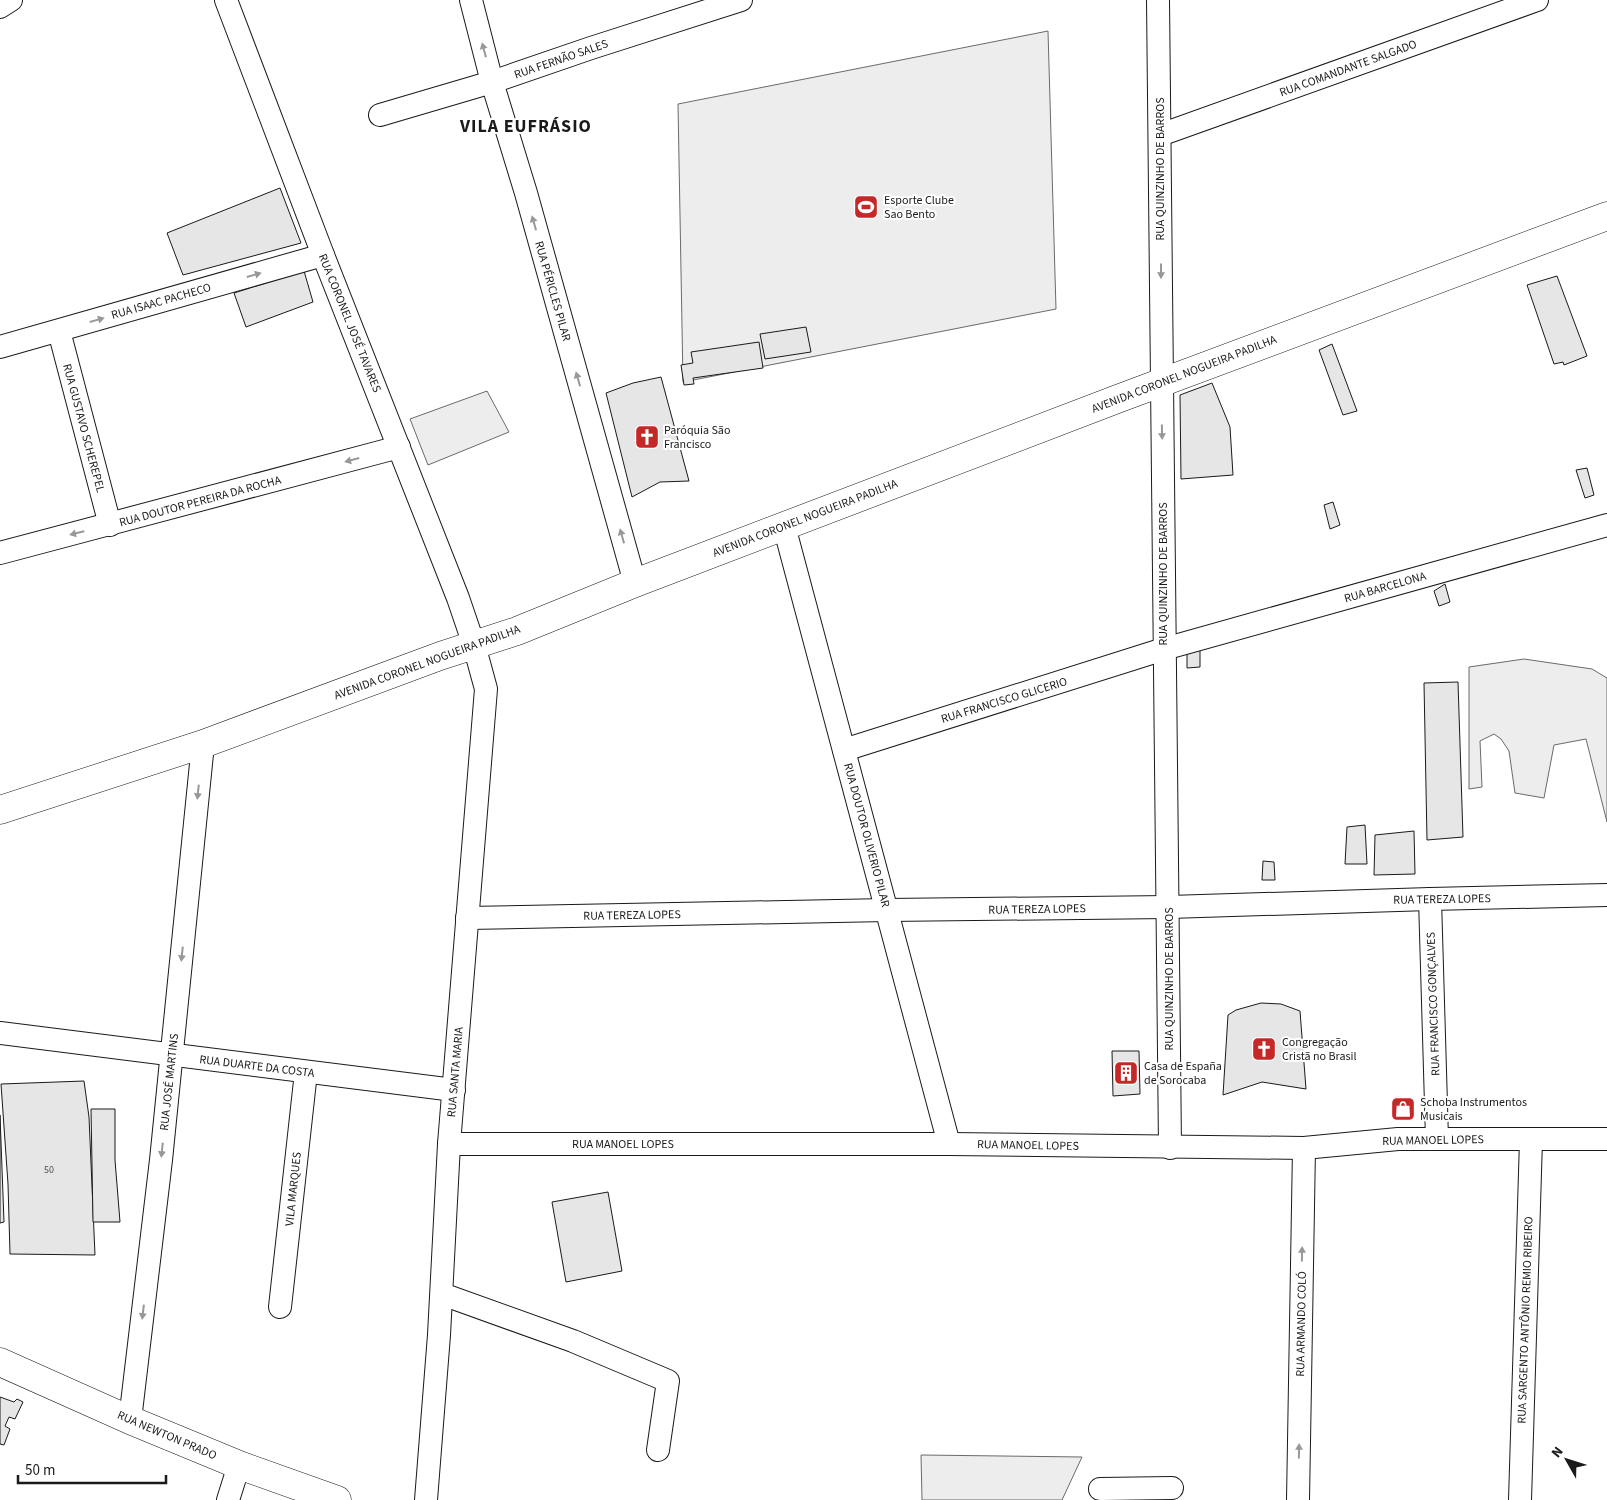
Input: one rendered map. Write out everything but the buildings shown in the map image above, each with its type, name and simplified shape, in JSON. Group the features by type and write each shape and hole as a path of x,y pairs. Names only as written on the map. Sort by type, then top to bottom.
{"main road":[{"name":"AVENIDA CORONEL NOGUEIRA PADILHA","path":"0,810 203,744 517,631 784,526 1312,325 1607,216"},
{"name":"RUA NEWTON PRADO","path":"0,1362 130,1420 239,1465 337,1500"}],"street":[{"path":"0,7 11,0"},
{"name":"RUA CORONEL JOSÉ TAVARES","path":"226,0 474,645"},
{"name":"RUA PÉRICLES PILAR","path":"471,0 492,82 526,193 635,583"},
{"name":"RUA FERNÃO SALES","path":"380,115 492,82 741,0"},
{"name":"RUA QUINZINHO DE BARROS","path":"1158,0 1164,649 1169,907 1170,1148"},
{"name":"RUA COMANDANTE SALGADO","path":"1160,135 1537,0"},
{"name":"RUA ISAAC PACHECO","path":"0,347 323,255"},
{"name":"RUA GUSTAVO SCHEREPEL","path":"59,331 110,525"},
{"name":"RUA DOUTOR PEREIRA DA ROCHA","path":"0,553 399,447"},
{"name":"RUA BARCELONA","path":"1164,649 1607,525"},
{"name":"RUA DOUTOR OLIVERIO PILAR","path":"784,526 949,1144"},
{"name":"RUA SANTA MARIA","path":"426,1500 442,1294 449,1144 486,690 474,645"},
{"name":"RUA FRANCISCO GLICERIO","path":"844,750 1164,649"},
{"name":"RUA JOSÉ MARTINS","path":"130,1420 161,1160 203,744"},
{"name":"RUA TEREZA LOPES","path":"467,918 1169,907 1607,895"},
{"name":"RUA FRANCISCO GONÇALVES","path":"1430,899 1437,1139"},
{"name":"RUA DUARTE DA COSTA","path":"0,1033 454,1090"},
{"name":"VILA MARQUES","path":"280,1307 306,1072"},
{"name":"RUA MANOEL LOPES","path":"449,1144 949,1144 1170,1148 1304,1148 1398,1139 1607,1139"},
{"name":"RUA SARGENTO ANTÔNIO REMIO RIBEIRO","path":"1520,1500 1531,1140"},
{"name":"RUA ARMANDO COLÓ","path":"1298,1500 1304,1148"},
{"path":"442,1294 573,1341 668,1381 658,1450"},
{"path":"228,1500 239,1465"},
{"path":"1100,1490 1172,1488"}],"shaded area":[{"name":"Esporte Clube Sao Bento","path":"1048,31 1056,309 683,382 678,104"},
{"path":"487,391 509,432 428,465 410,419"},
{"path":"1524,659 1592,669 1607,678 1607,822 1586,739 1554,745 1544,798 1515,793 1509,751 1501,739 1494,734 1480,741 1482,787 1469,789 1469,667"},
{"path":"921,1455 1082,1457 1062,1500 922,1500"}],"place":[{"name":"Esporte Clube Sao Bento","path":"866,207"},
{"name":"Paróquia São Francisco","path":"647,437"},
{"name":"Congregação Cristã no Brasil","path":"1264,1049"},
{"name":"Casa de España de Sorocaba","path":"1126,1073"},
{"name":"Schoba Instrumentos Musicais","path":"1403,1109"}],"district":[{"name":"VILA EUFRÁSIO","path":"526,126"}]}
